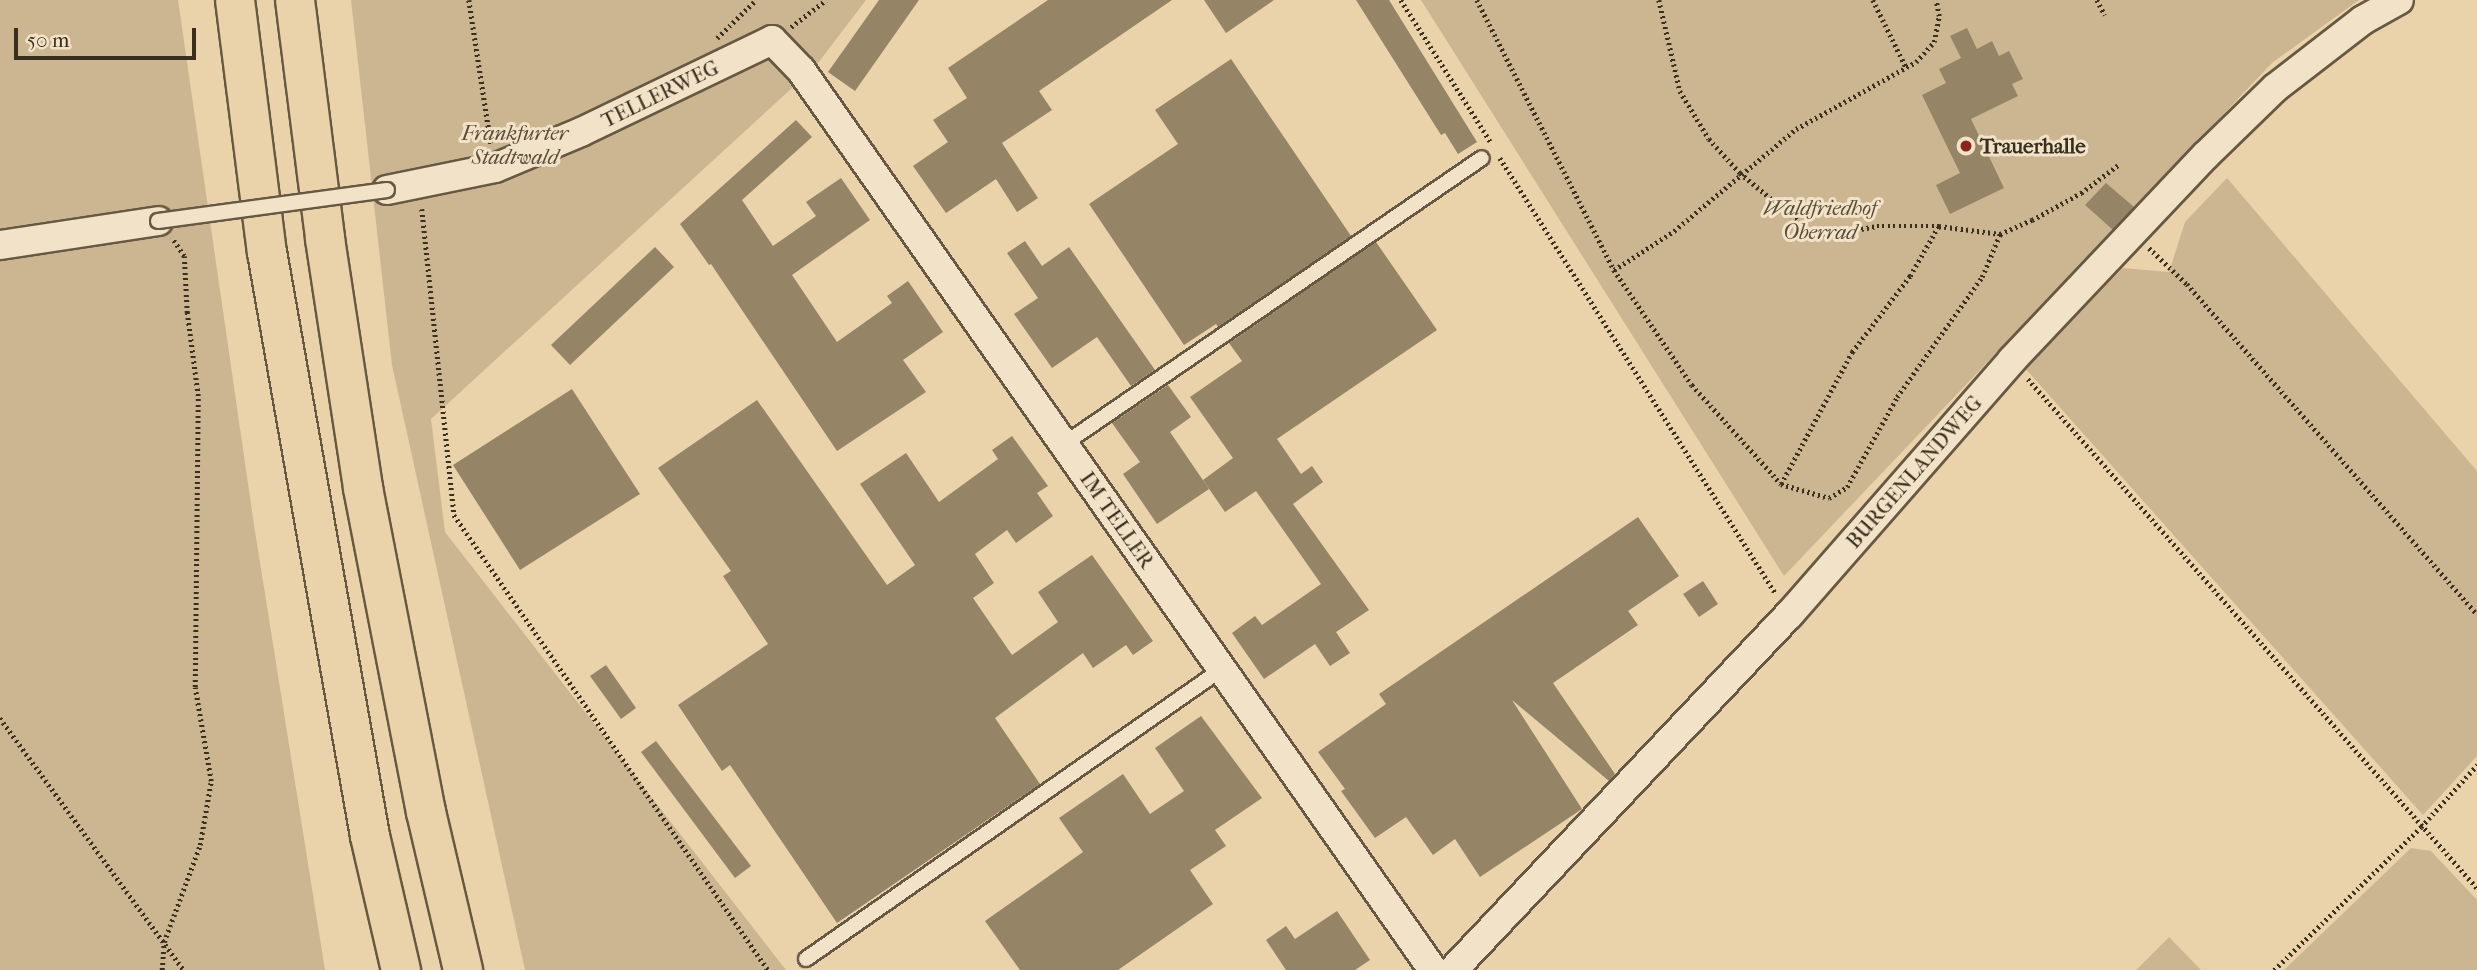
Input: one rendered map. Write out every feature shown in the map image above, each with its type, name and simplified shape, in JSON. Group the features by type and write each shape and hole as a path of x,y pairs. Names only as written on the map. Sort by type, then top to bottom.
{"highway":[{"path":"235,0 267,252 370,835 401,970"},
{"path":"295,0 325,240 363,488 426,812 463,970"},
{"path":"370,835 382,970"},
{"path":"451,920 473,970"}],"street":[{"name":"BURGENLANDWEG","path":"1452,970 1789,615 2012,360 2205,156 2361,10 2399,0"},
{"name":"TELLERWEG","path":"387,190 495,168 582,132 772,40"},
{"name":"IM TELLER","path":"772,40 801,70 1433,970"},
{"path":"0,245 158,221"}],"lane":[{"path":"1064,444 1482,158"},
{"path":"158,221 387,190"},
{"path":"806,959 1222,669"}],"path":[{"path":"469,0 495,168"},
{"path":"772,40 826,0"},
{"path":"1401,0 1490,142"},
{"path":"1477,0 1614,270 1692,385 1781,484 1829,498 1847,487 1897,397 1982,277 2000,234"},
{"path":"1659,0 1680,90 1709,139 1740,173 1818,237 1877,226 1938,226 2000,234 2081,193 2118,165"},
{"path":"1873,0 1906,67"},
{"path":"1614,270 1674,231 1740,173 1796,129 1916,62 1934,42 1939,16 1936,0"},
{"path":"2097,0 2105,15"},
{"path":"1498,154 1789,615"},
{"path":"419,183 454,515 768,970"},
{"path":"158,221 184,256 187,313 198,396 195,687 211,781 200,845 164,942 162,970"},
{"path":"1781,484 1852,352 1910,276 1938,226"},
{"path":"2134,233 2186,285 2477,614"},
{"path":"2012,360 2420,827 2477,888"},
{"path":"0,718 184,970"},
{"path":"2274,970 2420,827 2477,765"}],"green space":[{"path":"0,0 178,0 254,525 325,970 0,970"},
{"name":"Frankfurter Stadtwald","path":"351,0 866,0 815,67 431,419 445,532 786,970 525,970 392,365"},
{"name":"Waldfriedhof Oberrad","path":"1421,0 2359,0 2273,62 1784,576"},
{"path":"2227,178 2477,471 2477,756 2423,815 2023,366 2123,268 2169,272 2185,222"},
{"path":"2411,848 2431,851 2477,900 2477,970 2284,970"},
{"path":"2169,937 2201,970 2136,970"}],"building":[{"path":"879,0 919,0 855,91 828,72"},
{"path":"1048,0 1172,0 1039,91 1052,110 1002,143 1038,198 1017,212 996,179 946,213 913,166 948,142 933,120 967,98 948,68"},
{"path":"1204,0 1274,0 1226,33"},
{"path":"1356,0 1389,0 1477,142 1458,154 1445,133 1441,135"},
{"name":"Trauerhalle","path":"1967,28 1977,49 1992,41 1999,56 2009,51 2023,79 2012,84 2018,96 1971,119 2004,188 1950,214 1936,185 1960,173 1922,95 1946,83 1939,69 1961,58 1950,36"},
{"path":"1231,59 1351,236 1218,327 1216,324 1184,345 1089,204 1178,144 1155,110"},
{"path":"796,120 812,137 742,200 773,246 816,216 806,202 841,178 870,220 792,275 837,342 892,303 887,296 908,281 943,332 903,360 926,392 837,451 711,264 709,265 680,224"},
{"path":"2106,183 2134,207 2113,230 2085,205"},
{"path":"1025,241 1042,266 1069,247 1155,370 1131,386 1097,337 1052,368 1014,314 1038,298 1007,253"},
{"path":"1376,242 1437,330 1277,439 1301,474 1312,466 1323,482 1293,504 1369,610 1336,632 1350,653 1330,666 1315,644 1264,679 1232,633 1255,616 1262,625 1321,584 1256,491 1225,512 1203,480 1233,458 1190,397 1242,361 1229,343"},
{"path":"655,247 674,267 570,365 551,345"},
{"path":"1168,385 1191,417 1170,432 1209,489 1157,524 1123,474 1140,462 1112,423"},
{"path":"572,389 640,494 520,570 453,465"},
{"path":"757,400 887,585 915,565 860,484 906,453 939,502 998,459 992,450 1012,436 1048,486 1037,493 1053,516 1016,543 1007,530 975,554 994,583 973,598 1012,655 1058,622 1038,592 1092,555 1153,641 1133,655 1126,645 1093,668 1083,653 995,718 1040,784 837,923 730,765 722,771 678,705 768,644 723,576 731,571 658,468"},
{"path":"1638,517 1679,576 1628,611 1638,625 1553,683 1615,774 1609,781 1512,700 1582,809 1480,877 1455,839 1433,855 1406,817 1375,838 1341,791 1345,789 1318,752 1386,704 1379,694"},
{"path":"1703,581 1718,604 1699,617 1683,594"},
{"path":"606,665 636,708 621,719 590,676"},
{"path":"1201,716 1262,798 1215,830 1226,846 1190,870 1213,904 1118,970 1020,970 985,921 1083,852 1059,818 1123,774 1150,814 1184,791 1155,748"},
{"path":"656,741 751,866 735,878 641,752"},
{"path":"1337,911 1370,960 1355,970 1286,970 1266,940 1286,926 1295,939"}],"place":[{"name":"Trauerhalle","path":"1966,146"}]}
